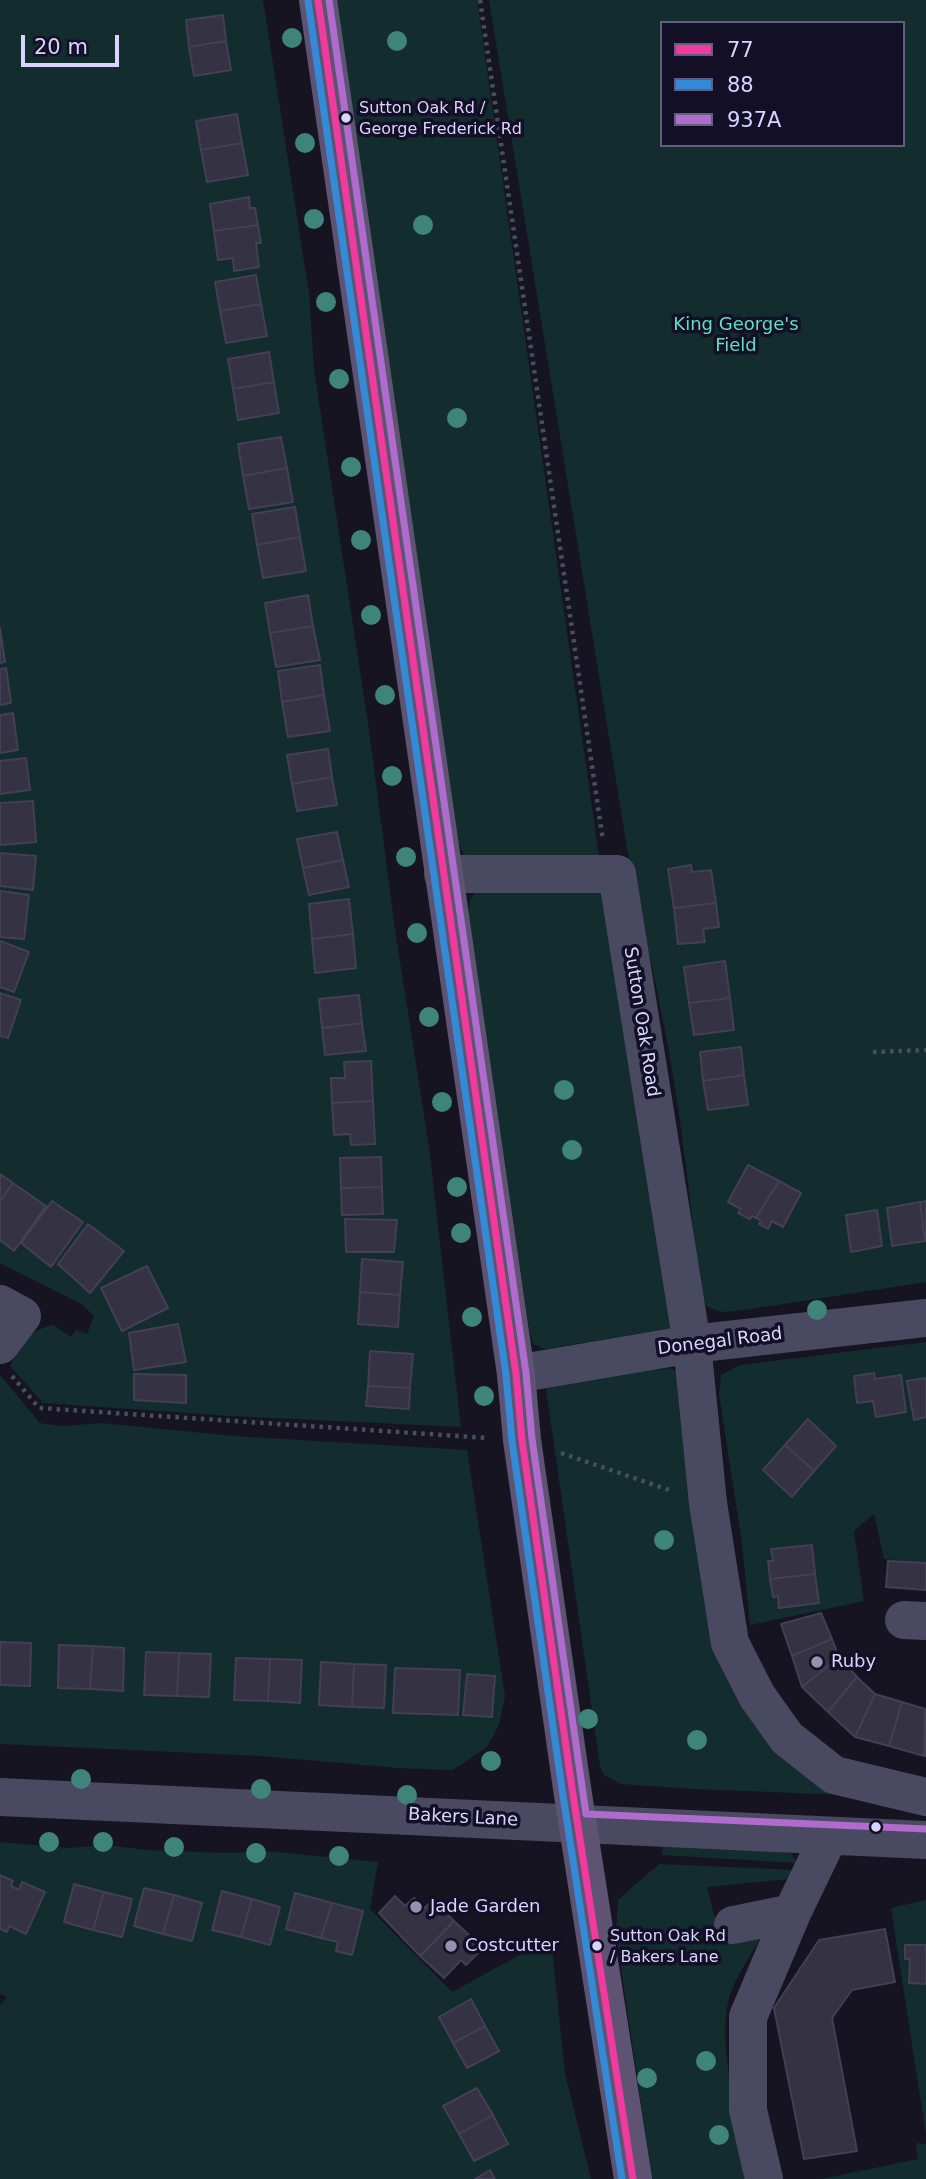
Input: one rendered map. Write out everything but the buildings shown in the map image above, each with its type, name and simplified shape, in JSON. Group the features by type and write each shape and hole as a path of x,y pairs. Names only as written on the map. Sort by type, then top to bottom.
{"main road":[{"path":"318,0 516,1374 522,1440 577,1824 633,2179"}],"street":[{"path":"443,874 617,874"},
{"name":"Sutton Oak Road","path":"617,874 692,1344 708,1503 730,1643 757,1696 787,1738 834,1774 926,1797"},
{"name":"Donegal Road","path":"516,1374 692,1344 926,1318"},
{"name":"Bakers Lane","path":"0,1797 926,1840"},
{"path":"764,2179 748,2110 748,2017 792,1913 829,1836"},
{"path":"733,1925 792,1913"}],"path":[{"path":"480,0 603,847 617,874"},
{"path":"873,1052 926,1050"},
{"path":"16,1332 38,1408 522,1440 708,1503"}],"green space":[{"path":"0,0 263,0 309,293 314,369 429,1147 461,1427 230,1416 43,1403 10,1366 22,1344 35,1332 52,1324 71,1337 76,1330 87,1334 94,1316 83,1305 0,1263"},
{"path":"333,0 477,0 599,856 480,864 463,853 457,841"},
{"name":"King George's Field","path":"489,0 926,0 926,1282 738,1311 721,1312 706,1306 700,1292 673,1077 627,848"},
{"path":"476,889 604,891 676,1320 668,1329 545,1349 533,1344 468,914"},
{"path":"926,1342 926,1563 884,1559 874,1514 854,1531 864,1601 750,1625 742,1543 719,1394 721,1375 740,1365"},
{"path":"671,1368 683,1378 719,1626 845,1795 621,1784 604,1775 600,1766 546,1389 552,1383"},
{"path":"0,1375 40,1423 61,1426 102,1423 234,1436 467,1450 505,1696 499,1725 487,1747 453,1770 260,1756 0,1744"},
{"path":"0,1842 68,1848 108,1845 146,1850 228,1853 267,1851 378,1862 370,1909 452,1992 551,1938 565,2073 591,2179 0,2179 0,2005 7,1997 0,1994"},
{"path":"663,1845 783,1851 792,1854 797,1863 662,1855"},
{"path":"659,1864 798,1870 788,1879 707,1887 715,1918 746,1914 764,1932 735,1982 726,2018 728,2063 749,2179 652,2179 616,1934 618,1900"},
{"path":"926,1900 926,2135 891,1908"},
{"path":"916,2143 926,2144 926,2179 821,2179 918,2159"}],"transit line":[{"name":"77","path":"318,0 516,1374 522,1440 572,1788 633,2179"},
{"name":"937A","path":"329,0 526,1373 532,1439 586,1814 926,1829"},
{"name":"88","path":"308,1 506,1375 512,1441 562,1789 622,2179"}],"place":[{"name":"Sutton Oak Rd / George Frederick Rd","path":"346,118"},
{"name":"Ruby","path":"817,1662"},
{"name":"Jade Garden","path":"416,1907"},
{"name":"Costcutter","path":"451,1946"},
{"name":"Sutton Oak Rd / Bakers Lane","path":"597,1946"}]}
